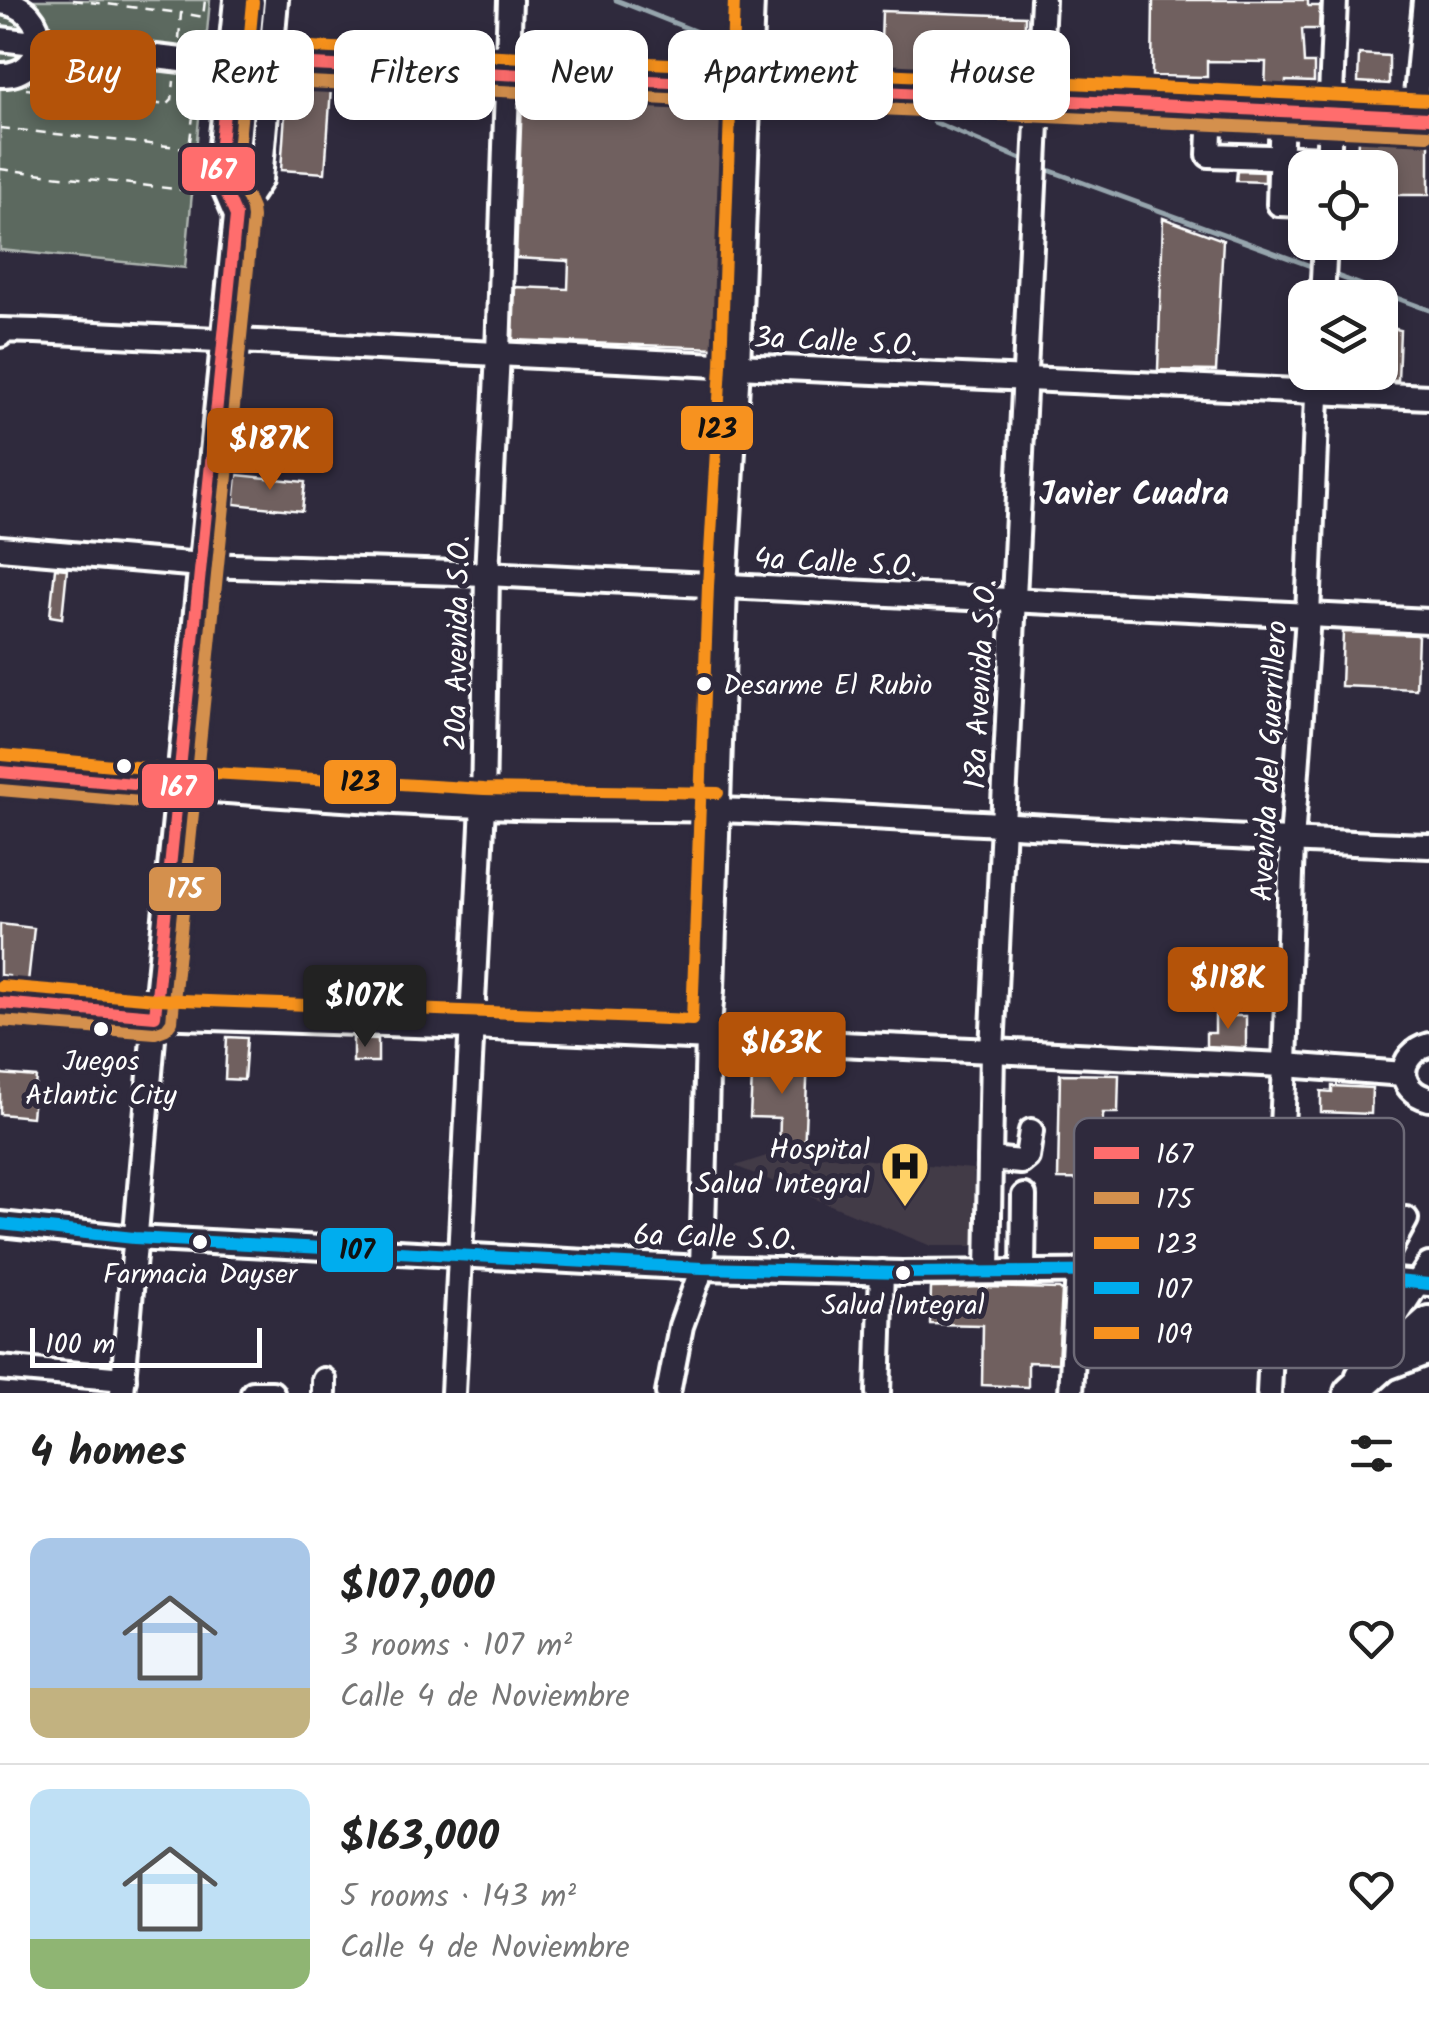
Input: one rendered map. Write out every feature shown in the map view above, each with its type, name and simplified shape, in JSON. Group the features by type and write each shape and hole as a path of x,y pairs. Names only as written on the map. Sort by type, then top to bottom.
{"highway":[{"path":"1404,1345 1429,1323"},
{"path":"1357,1386 1378,1368"}],"street":[{"path":"233,30 236,0"},
{"path":"273,30 276,0"},
{"name":"20a Avenida S.O.","path":"452,1393 483,806 510,0"},
{"path":"751,30 752,0"},
{"name":"18a Avenida S.O.","path":"1042,30 1043,0"},
{"path":"1329,150 1335,0"},
{"path":"1070,100 1421,117 1425,0"},
{"path":"0,2 24,9 38,30"},
{"path":"0,39 30,41"},
{"path":"10,82 30,64"},
{"path":"314,66 668,82"},
{"path":"1211,107 1209,154 1288,158"},
{"path":"1282,111 1280,204 1288,204"},
{"path":"0,1368 123,1386 155,1016 236,216 218,174 223,120"},
{"path":"236,216 260,180 265,120"},
{"path":"668,1393 680,1326 702,1268 725,587 747,120"},
{"name":"18a Avenida S.O.","path":"988,1272 992,1050 1038,120"},
{"name":"3a Calle S.O.","path":"0,333 225,340 1024,380 1288,383"},
{"name":"Avenida del Guerrillero","path":"1283,1118 1292,842 1308,616 1318,390"},
{"name":"3a Calle S.O.","path":"1374,390 1429,397"},
{"name":"4a Calle S.O.","path":"0,548 201,565 488,574 1429,621"},
{"path":"0,772 178,788 483,806 718,810 1429,846"},
{"path":"0,1003 155,1016 992,1050 1404,1074"},
{"path":"1429,1046 1409,1056 1404,1074 1410,1090 1429,1100"},
{"path":"990,1160 1021,1162 1026,1158 1030,1132"},
{"path":"1023,1272 1024,1196"},
{"path":"1404,1222 1406,1218"},
{"name":"6a Calle S.O.","path":"0,1224 134,1238 702,1268 1074,1270"},
{"path":"878,1393 882,1272"},
{"path":"1404,1312 1426,1277"},
{"path":"1070,1393 1074,1332"},
{"path":"1404,1364 1429,1352"},
{"name":"Avenida del Guerrillero","path":"1269,1393 1270,1368"},
{"path":"1357,1386 1395,1368"},
{"path":"253,1393 272,1393"}],"path":[{"path":"73,0 203,16 205,0"},
{"path":"181,14 183,30"},
{"path":"10,82 166,104 176,90"},
{"path":"0,169 184,190 189,120"},
{"path":"0,128 189,149"}],"shaded area":[{"name":"Hospital Salud Integral","path":"779,1152 973,1169 977,1246 931,1246 735,1166"}],"green space":[{"path":"0,0 210,0 207,30 176,30 176,120 199,120 185,268 0,250"}],"building":[{"path":"1153,0 1308,0 1308,6 1320,6 1319,29 1302,29 1304,63 1314,63 1314,82 1286,81 1285,90 1265,91 1266,62 1207,61 1207,77 1152,76"},
{"path":"882,11 1025,16 1025,30 913,30 913,74 893,73 893,30 881,30"},
{"path":"1359,54 1389,56 1389,84 1358,82"},
{"path":"314,87 331,88 325,173 281,170 285,120 314,120"},
{"path":"648,104 668,105 668,120 724,120 716,348 513,340 515,287 568,289 569,261 516,258 521,120 648,120"},
{"path":"1358,137 1429,137 1429,195 1398,195 1398,150 1358,150"},
{"path":"1237,171 1265,172 1265,182 1236,181"},
{"path":"1163,218 1223,240 1216,371 1158,370"},
{"path":"237,475 305,482 302,511 234,504"},
{"path":"55,568 67,569 62,618 50,616"},
{"path":"1343,632 1418,635 1416,689 1341,686"},
{"path":"0,924 34,928 28,982 0,975"},
{"path":"1215,1016 1246,1016 1246,1048 1206,1046 1206,1033 1215,1033"},
{"path":"227,1037 247,1038 244,1080 225,1079"},
{"path":"353,1038 378,1039 378,1062 353,1062"},
{"path":"753,1055 808,1058 804,1153 779,1152 780,1118 750,1117"},
{"path":"0,1074 36,1077 32,1117 0,1114"},
{"path":"1060,1074 1119,1075 1118,1113 1103,1113 1103,1118 1074,1118 1074,1179 1058,1179"},
{"path":"1332,1086 1372,1088 1371,1114 1321,1112 1321,1091 1332,1092"},
{"path":"931,1288 1062,1291 1058,1363 1028,1362 1028,1387 982,1385 983,1325 930,1324"}],"waterway":[{"path":"616,0 692,30"},
{"path":"934,122 1028,162"},
{"path":"1043,168 1319,269"},
{"path":"1329,273 1429,310"}],"transit line":[{"name":"123","path":"1,986 156,999 692,1020 734,0"},
{"name":"109","path":"253,2 249,44 1429,100"},
{"name":"167","path":"0,1003 155,1016 236,216 218,174 229,61 1429,118"},
{"name":"175","path":"0,1021 155,1033 166,1029 172,1021 253,218 236,171 245,79 1428,135"},
{"name":"123","path":"2,755 179,771 484,789 718,793"},
{"name":"167","path":"0,772 178,788"},
{"name":"175","path":"0,790 176,805"},
{"name":"107","path":"0,1224 134,1238 702,1268 902,1273 1074,1272"},
{"name":"107","path":"1404,1282 1429,1284"}],"place":[{"name":"Desarme El Rubio","path":"704,684"},
{"name":"Juegos Atlantic City","path":"101,1029"},
{"name":"Hospital Salud Integral","path":"905,1208"},
{"name":"Farmacia Dayser","path":"200,1242"},
{"name":"Salud Integral","path":"903,1273"}],"district":[{"name":"Javier Cuadra","path":"1134,493"}]}
